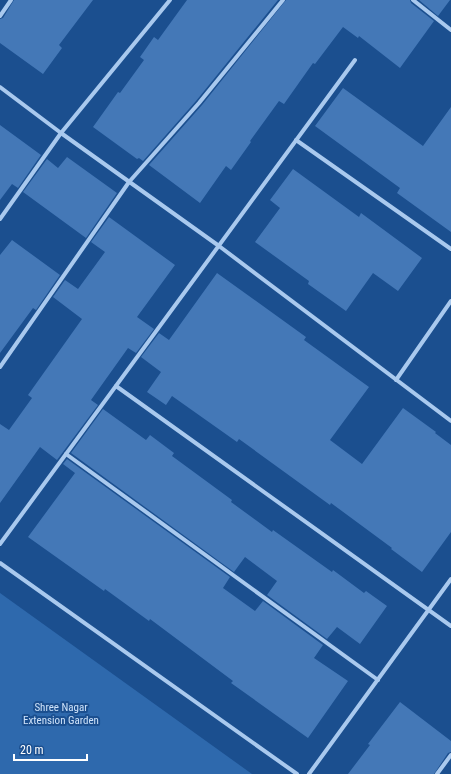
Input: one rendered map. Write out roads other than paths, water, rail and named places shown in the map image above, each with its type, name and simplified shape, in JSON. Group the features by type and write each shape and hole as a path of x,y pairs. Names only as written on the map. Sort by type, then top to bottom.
{"street":[{"path":"0,16 11,0"},
{"path":"0,219 61,133 170,0"},
{"path":"0,367 129,182 199,103 284,0"},
{"path":"413,0 451,30"},
{"path":"0,544 355,60"},
{"path":"0,87 61,133 219,246 451,421"},
{"path":"296,140 451,249"},
{"path":"396,380 451,301"},
{"path":"116,386 451,626"},
{"path":"66,454 378,680"},
{"path":"0,563 297,774"},
{"path":"309,774 451,579"},
{"path":"437,774 451,755"}],"park label":[{"name":"Shree Nagar Extension Garden","path":"61,713"}]}
